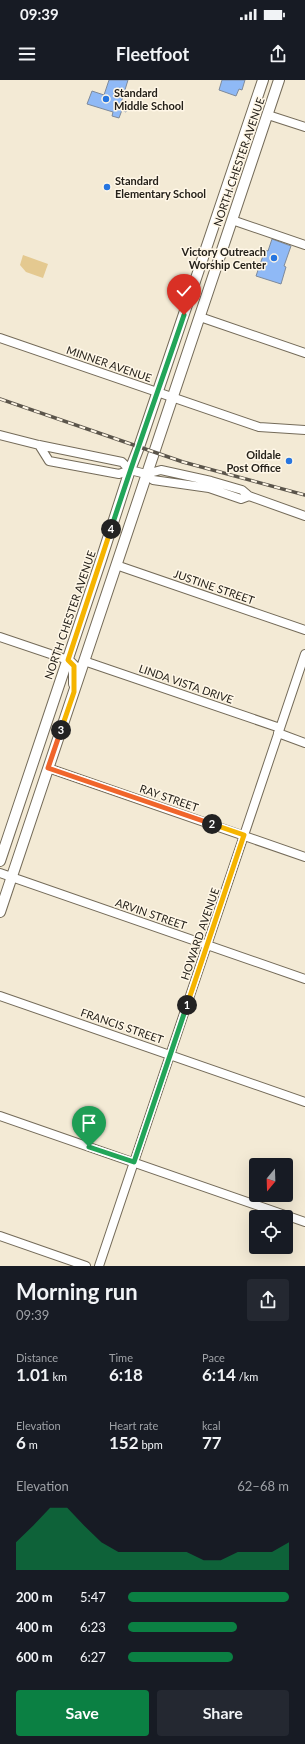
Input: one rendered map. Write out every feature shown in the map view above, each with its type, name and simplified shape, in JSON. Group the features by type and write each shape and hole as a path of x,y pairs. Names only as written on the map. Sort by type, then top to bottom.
{"main road":[{"name":"NORTH CHESTER AVENUE","path":"0,861 130,470 263,80"},
{"name":"NORTH CHESTER AVENUE","path":"0,912 279,80"},
{"path":"68,660 74,666 74,692"}],"street":[{"path":"268,115 305,127"},
{"path":"232,220 305,245"},
{"path":"200,317 305,353"},
{"name":"MINNER AVENUE","path":"0,338 259,427 305,430"},
{"path":"0,435 39,446 122,462 130,470 146,474 161,470 211,481 242,490 249,496 305,516"},
{"path":"39,446 49,461 119,474 130,470"},
{"name":"JUSTINE STREET","path":"116,565 305,630"},
{"path":"0,637 68,660"},
{"name":"HOWARD AVENUE","path":"99,1266 305,654"},
{"name":"LINDA VISTA DRIVE","path":"84,661 279,731 305,743"},
{"name":"RAY STREET","path":"48,768 305,857"},
{"name":"ARVIN STREET","path":"0,873 305,979"},
{"name":"FRANCIS STREET","path":"0,996 171,1054 305,1102"},
{"path":"0,1116 305,1222"},
{"path":"0,1236 86,1266"}],"shaded area":[{"path":"23,255 48,264 43,278 26,272 20,265"}],"building":[{"name":"Standard Middle School","path":"109,80 128,80 121,103 128,106 126,112 122,110 119,118 112,116 113,112 87,104 92,91 104,95"},
{"path":"222,80 245,80 242,90 239,89 236,96 219,90"},
{"name":"Victory Outreach Worship Center","path":"272,239 291,246 284,266 286,267 281,284 256,276 265,250 268,251"}],"railway":[{"path":"0,399 183,462 305,495"}],"place":[{"name":"Standard Middle School","path":"106,99"},
{"name":"Standard Elementary School","path":"107,187"},
{"name":"Victory Outreach Worship Center","path":"274,258"},
{"name":"Oildale Post Office","path":"289,461"}],"route":[{"path":"89,1147 134,1162 244,835 48,768 74,692 74,666 72,662 68,660 130,470 184,315"}]}
